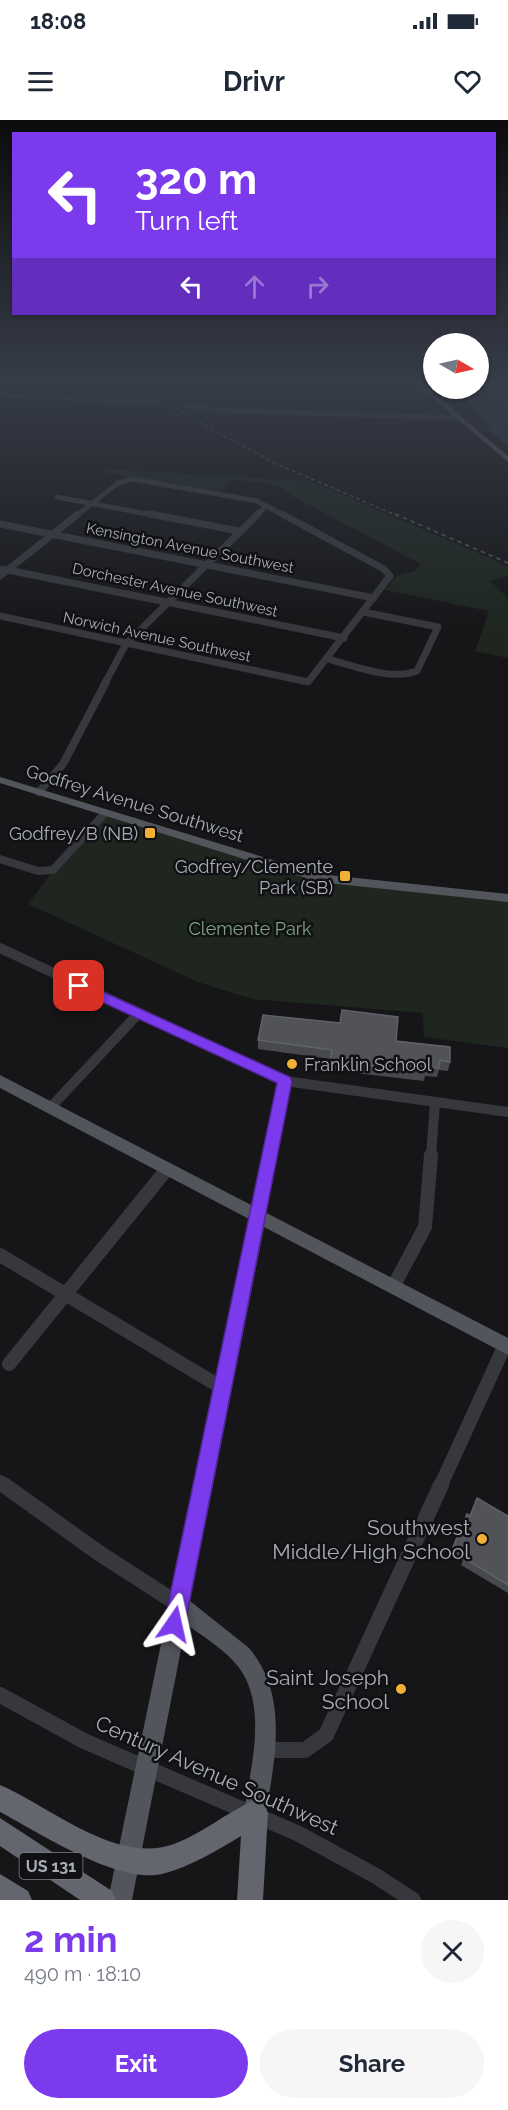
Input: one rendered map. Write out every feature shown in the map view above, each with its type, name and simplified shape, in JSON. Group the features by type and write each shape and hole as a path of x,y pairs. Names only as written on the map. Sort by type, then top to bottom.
{"highway":[{"path":"0,1798 119,1859 144,1863 160,1862 180,1853 255,1813"},
{"path":"250,1900 255,1813"},
{"name":"US 131","path":"0,1831 103,1900"},
{"name":"US 131","path":"0,1887 19,1900"}],"main road":[{"name":"Godfrey Avenue Southwest","path":"0,780 326,880 508,898"},
{"path":"0,1081 507,1346"},
{"path":"120,1900 258,1216"},
{"path":"178,1604 248,1664 262,1699 263,1750 255,1813"}],"street":[{"path":"0,576 125,479 250,499 389,573 389,579 363,612 328,660 410,675 417,671 438,627 363,612"},
{"path":"57,497 239,531"},
{"path":"39,792 63,764 126,644 266,506"},
{"name":"Kensington Avenue Southwest","path":"0,524 374,598"},
{"name":"Dorchester Avenue Southwest","path":"0,568 344,638"},
{"name":"Norwich Avenue Southwest","path":"0,616 308,682 328,660"},
{"path":"0,859 43,872 56,867 105,813"},
{"path":"0,948 285,1081 508,1112"},
{"path":"50,1108 138,1014"},
{"path":"258,1216 285,1081"},
{"path":"393,1287 425,1227 435,1102"},
{"path":"9,1364 167,1169"},
{"path":"0,1255 224,1389"},
{"path":"263,1750 304,1751 317,1746 326,1735 507,1346"},
{"path":"0,1482 99,1553 178,1604"},
{"name":"Century Avenue Southwest","path":"0,1695 94,1746 255,1813 341,1854 413,1900"}],"green space":[{"path":"104,469 310,481 492,559 508,567 508,576 490,581 508,598 508,658 475,651 489,611 385,590 396,576 415,571 421,564 279,487 231,480 221,493 103,472"},
{"name":"Clemente Park","path":"105,813 318,878 508,898 508,1048 424,1037 423,1013 252,999 198,982 28,904 56,867"}],"building":[{"path":"342,1010 398,1017 396,1041 450,1047 450,1062 440,1060 439,1068 426,1067 425,1072 330,1061 332,1050 258,1040 263,1015 340,1023"},
{"name":"Southwest Middle/High School","path":"477,1498 508,1516 508,1585 464,1558 466,1555 453,1547 467,1514 470,1516"}],"railway":[{"path":"279,465 398,516"},
{"path":"395,514 508,563"}],"place":[{"name":"Godfrey/B (NB)","path":"150,833"},
{"name":"Godfrey/Clemente Park (SB)","path":"345,876"},
{"name":"Franklin School","path":"292,1064"},
{"name":"Southwest Middle/High School","path":"482,1539"},
{"name":"Saint Joseph School","path":"401,1689"}],"route":[{"path":"79,986 285,1081 224,1389 174,1624"}]}
